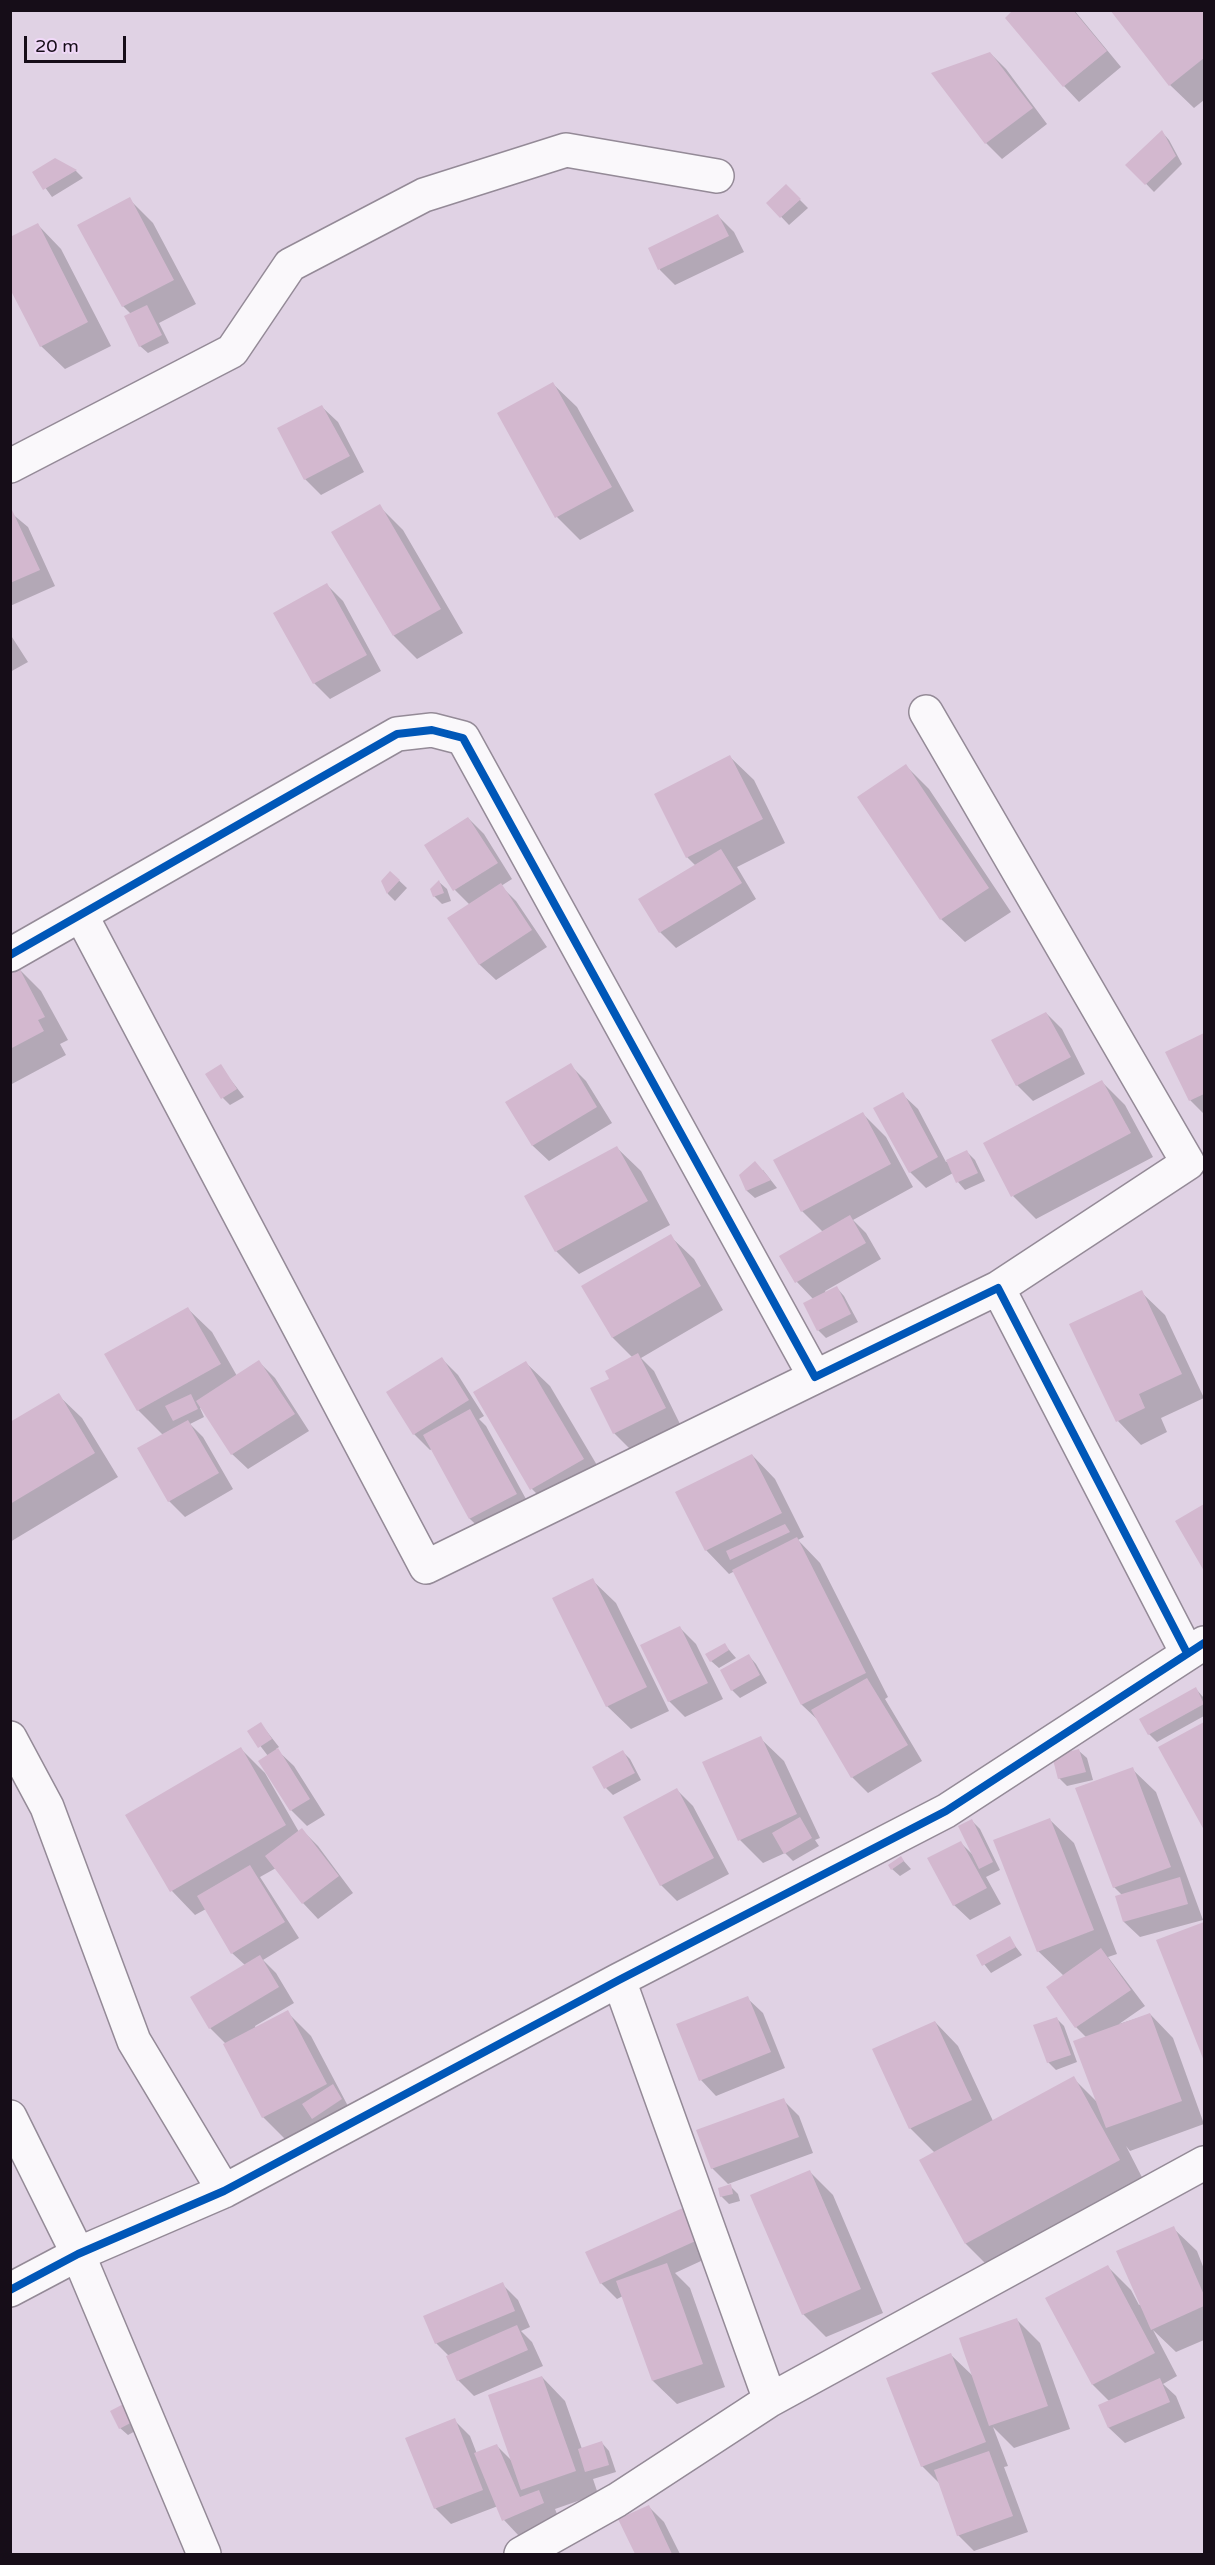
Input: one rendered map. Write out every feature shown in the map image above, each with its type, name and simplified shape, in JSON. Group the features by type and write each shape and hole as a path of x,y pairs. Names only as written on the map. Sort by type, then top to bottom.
{"street":[{"path":"10,466 232,351 290,265 424,195 566,150 717,176"},
{"path":"81,915 426,1567 998,1288 1188,1163 926,712"},
{"path":"10,955 397,734 432,730 463,738 815,1377"},
{"path":"10,2290 78,2254 224,2191 619,1980 946,1811 1196,1648 998,1288"},
{"path":"10,1738 47,1807 134,2041 224,2191"},
{"path":"619,1980 770,2400"},
{"path":"10,2117 78,2254 204,2554"},
{"path":"521,2554 617,2500 770,2400 1204,2163"}],"building":[{"path":"1013,10 1073,10 1107,51 1063,87 1005,18"},
{"path":"1110,10 1204,10 1204,58 1169,86"},
{"path":"990,52 1033,108 985,144 931,73"},
{"path":"1162,130 1176,156 1145,185 1125,165"},
{"path":"55,158 77,170 43,190 32,172"},
{"path":"786,184 801,199 780,218 766,203"},
{"path":"130,197 174,280 122,307 77,225"},
{"path":"718,214 729,236 658,270 648,248"},
{"path":"38,223 88,322 40,347 10,289 10,237"},
{"path":"147,305 162,335 139,347 124,316"},
{"path":"553,382 612,487 555,518 497,413"},
{"path":"322,405 350,456 304,480 277,428"},
{"path":"380,504 441,609 393,636 331,532"},
{"path":"12,510 40,570 10,583 10,511"},
{"path":"327,583 367,655 313,684 273,613"},
{"path":"730,755 763,819 686,858 654,794"},
{"path":"906,764 989,888 940,920 857,797"},
{"path":"468,817 498,863 453,891 424,845"},
{"path":"721,849 742,883 659,933 638,899"},
{"path":"390,871 400,880 387,894 381,881"},
{"path":"439,880 444,893 433,897 430,889"},
{"path":"501,883 532,930 479,965 447,918"},
{"path":"18,966 45,1017 38,1020 44,1031 10,1049 10,969"},
{"path":"1046,1012 1071,1057 1016,1086 991,1040"},
{"path":"1204,1033 1204,1094 1189,1101 1165,1052"},
{"path":"571,1063 597,1107 532,1146 505,1102"},
{"path":"221,1064 237,1089 221,1099 205,1074"},
{"path":"1102,1080 1131,1133 1011,1197 983,1143"},
{"path":"903,1092 938,1157 909,1173 873,1108"},
{"path":"863,1112 891,1164 801,1212 773,1160"},
{"path":"617,1146 648,1201 555,1252 524,1196"},
{"path":"967,1150 978,1173 956,1183 946,1160"},
{"path":"755,1161 771,1180 746,1191 739,1175"},
{"path":"850,1215 866,1243 795,1283 779,1256"},
{"path":"671,1234 701,1286 612,1338 581,1286"},
{"path":"837,1286 851,1314 817,1331 803,1303"},
{"path":"1142,1290 1182,1374 1139,1394 1145,1408 1116,1422 1069,1324"},
{"path":"188,1307 221,1364 137,1411 104,1354"},
{"path":"638,1353 666,1408 613,1434 590,1388 609,1379 605,1371"},
{"path":"442,1357 469,1400 413,1435 386,1392"},
{"path":"259,1360 295,1414 231,1455 196,1401"},
{"path":"526,1361 584,1459 530,1490 473,1392"},
{"path":"59,1393 95,1453 10,1504 10,1422"},
{"path":"191,1394 198,1409 173,1421 165,1406"},
{"path":"470,1409 517,1494 469,1519 423,1435"},
{"path":"188,1420 219,1473 168,1502 137,1448"},
{"path":"752,1454 782,1513 705,1551 675,1492"},
{"path":"1204,1504 1204,1571 1175,1521"},
{"path":"785,1524 790,1532 730,1560 726,1551"},
{"path":"797,1537 866,1673 801,1705 732,1570"},
{"path":"593,1578 647,1687 606,1707 552,1598"},
{"path":"680,1626 708,1683 668,1702 640,1645"},
{"path":"725,1643 729,1650 710,1662 705,1654"},
{"path":"749,1654 760,1675 731,1691 720,1670"},
{"path":"867,1678 908,1745 851,1778 811,1710"},
{"path":"1196,1687 1204,1704 1148,1735 1139,1719"},
{"path":"261,1722 272,1739 258,1748 247,1731"},
{"path":"1204,1722 1204,1830 1158,1747"},
{"path":"761,1736 797,1814 738,1841 702,1762"},
{"path":"241,1747 286,1825 170,1892 125,1815"},
{"path":"278,1748 310,1799 290,1811 258,1761"},
{"path":"1079,1749 1086,1772 1058,1779 1052,1756"},
{"path":"623,1750 635,1773 604,1789 592,1767"},
{"path":"1133,1767 1171,1867 1113,1888 1075,1788"},
{"path":"677,1788 714,1858 660,1886 623,1817"},
{"path":"800,1817 812,1838 784,1854 772,1833"},
{"path":"1050,1818 1094,1930 1037,1952 993,1840"},
{"path":"972,1819 993,1862 979,1869 958,1826"},
{"path":"302,1828 339,1876 302,1904 265,1856"},
{"path":"961,1841 987,1888 953,1906 927,1858"},
{"path":"901,1856 904,1861 891,1870 888,1865"},
{"path":"250,1865 285,1922 231,1954 197,1896"},
{"path":"1180,1877 1188,1904 1123,1922 1115,1896"},
{"path":"1204,1922 1204,2061 1156,1940"},
{"path":"1010,1936 1016,1947 982,1966 976,1955"},
{"path":"1101,1948 1131,1990 1075,2028 1046,1987"},
{"path":"260,1955 279,1987 209,2029 190,1997"},
{"path":"748,1996 771,2052 699,2081 676,2024"},
{"path":"288,2010 327,2084 262,2118 223,2044"},
{"path":"1150,2013 1182,2101 1106,2128 1073,2041"},
{"path":"1057,2017 1071,2055 1047,2063 1033,2025"},
{"path":"935,2021 972,2100 909,2129 872,2049"},
{"path":"1074,2076 1120,2160 965,2244 919,2160"},
{"path":"333,2084 342,2099 312,2119 302,2104"},
{"path":"784,2098 799,2137 711,2169 696,2130"},
{"path":"810,2170 861,2289 802,2315 750,2195"},
{"path":"731,2184 733,2194 720,2197 718,2188"},
{"path":"685,2207 700,2239 600,2284 585,2252"},
{"path":"1174,2226 1204,2295 1204,2306 1151,2330 1116,2251"},
{"path":"667,2263 703,2364 652,2381 616,2281"},
{"path":"1108,2265 1155,2353 1092,2385 1045,2298"},
{"path":"503,2282 515,2311 435,2344 423,2316"},
{"path":"1017,2318 1048,2406 989,2426 959,2338"},
{"path":"517,2325 528,2350 457,2381 446,2356"},
{"path":"951,2353 986,2442 921,2467 886,2378"},
{"path":"542,2376 576,2471 521,2490 488,2395"},
{"path":"1160,2378 1170,2402 1108,2428 1098,2405"},
{"path":"133,2399 142,2417 119,2429 110,2411"},
{"path":"455,2418 483,2490 434,2509 405,2438"},
{"path":"602,2441 609,2465 585,2472 578,2449"},
{"path":"497,2444 520,2497 539,2490 544,2503 502,2521 474,2453"},
{"path":"989,2451 1013,2516 957,2536 934,2470"},
{"path":"649,2505 672,2554 635,2554 618,2519"}],"cycle path":[{"path":"10,955 397,734 432,730 463,738 815,1377 998,1288 1187,1653"},
{"path":"10,2290 78,2254 224,2191 619,1980 946,1811 1204,1643"}]}
